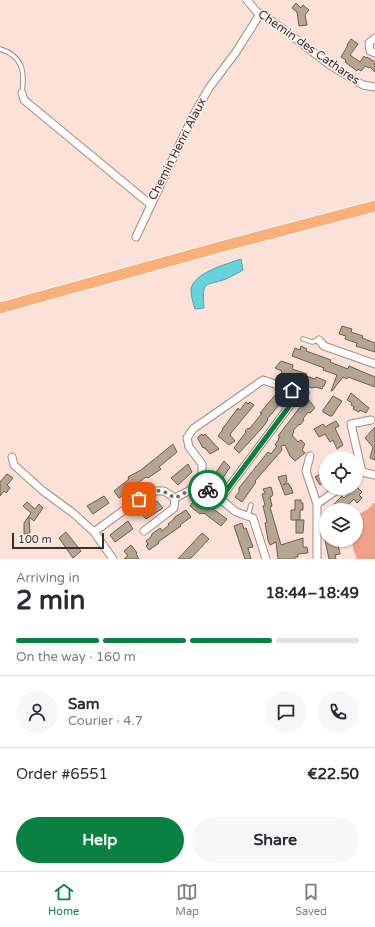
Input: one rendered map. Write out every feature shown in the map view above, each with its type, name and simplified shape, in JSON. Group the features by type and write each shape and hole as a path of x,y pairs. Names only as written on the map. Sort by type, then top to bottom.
{"main road":[{"path":"220,247 319,216 375,201"},
{"path":"0,308 375,206"}],"street":[{"name":"Chemin des Cathares","path":"247,0 260,14 332,66 363,85 375,88"},
{"name":"Chemin Henri Alaux","path":"22,93 24,100 151,205 193,116 209,88 236,52 260,14"},
{"path":"375,38 369,43 370,51 375,53"},
{"path":"136,237 151,205"},
{"path":"319,340 324,346 375,364"},
{"path":"202,484 202,464 189,447 187,438 193,429 263,380 292,390 295,393 294,400 220,499"},
{"path":"355,451 351,424 371,420"},
{"path":"310,456 306,471 317,504 317,559"},
{"path":"12,457 14,465 43,491 73,513 94,532 113,559"},
{"path":"363,474 375,475"},
{"path":"175,498 202,484"},
{"path":"202,484 239,514 248,515 253,518 266,559"},
{"path":"94,532 150,491 164,491 175,498"},
{"path":"317,504 330,495"},
{"path":"144,531 174,508 175,498"}],"lane":[{"path":"0,49 15,56 18,60 24,80 22,93"},
{"path":"303,339 312,342 319,340"},
{"path":"295,393 307,393"},
{"path":"248,515 251,505"}],"shaded area":[{"path":"375,503 375,559 357,559 353,547 363,547 363,512"}],"water":[{"path":"241,259 243,270 226,279 206,286 204,288 204,308 195,309 191,290 197,279 211,270"}],"building":[{"path":"296,3 301,8 303,5 309,10 305,15 307,25 299,26 297,12 292,8"},
{"path":"351,39 358,44 350,55 360,62 364,56 375,62 375,72 370,67 365,66 361,71 358,69 357,71 341,57"},
{"path":"342,326 352,329 351,332 363,336 362,338 375,343 375,352 356,346 357,343 345,339 346,336 339,334"},
{"path":"301,346 307,349 306,351 331,360 330,362 348,369 349,366 375,377 375,387 348,377 347,379 343,377 331,391 337,375 323,370 324,368 292,356 295,348 300,350"},
{"path":"281,361 293,365 292,369 307,374 306,376 315,379 316,377 326,381 324,386 322,389 316,387 312,388 289,379 287,376 281,374 282,371 275,368"},
{"path":"277,393 284,399 267,419 268,420 262,428 239,453 234,448 246,432 245,431 255,422 262,413 260,413"},
{"path":"351,393 369,408 366,413 353,409 354,407 351,405 352,403 347,400"},
{"path":"333,396 342,401 332,416 330,416 323,412 323,410"},
{"path":"309,400 315,408 310,413 308,412 303,419 304,420 293,431 294,432 292,435 298,442 301,440 305,444 302,450 305,453 295,461 290,456 285,445 281,446 282,450 255,481 256,482 242,502 235,497 239,492 239,488 268,452 271,454 277,446 275,445 280,436 278,436 301,406 302,407 305,405"},
{"path":"246,402 248,404 250,402 254,405 231,433 230,435 235,441 229,445 218,436 238,408 240,410"},
{"path":"336,421 339,426 335,428 343,445 337,449 333,440 330,442 325,434 319,437 314,429 323,424 325,427"},
{"path":"375,427 375,460 370,458 373,447 365,438"},
{"path":"202,434 203,436 205,434 219,449 210,454 204,447 203,448 198,439 198,437"},
{"path":"173,444 177,452 159,467 161,469 148,478 146,477 134,486 135,488 119,498 114,491 129,479 128,477 141,470"},
{"path":"224,461 230,467 218,486 213,482 215,480 212,478"},
{"path":"188,464 192,472 178,485 171,478"},
{"path":"7,474 13,478 7,485 10,488 6,493 4,491 0,496 0,482"},
{"path":"286,475 287,481 284,485 288,483 293,493 285,495 278,477"},
{"path":"319,475 319,483 315,477"},
{"path":"271,487 273,494 270,497 272,506 270,507 281,545 303,538 303,547 307,547 308,553 298,554 298,557 295,557 295,559 278,559 276,542 270,545 268,540 265,523 267,522 263,506 265,505 262,494 265,493 263,489"},
{"path":"347,495 359,495 362,498 357,503 354,499 350,503 335,503 342,496 344,498"},
{"path":"104,496 109,503 93,514 87,506"},
{"path":"295,500 301,500 301,503 303,503 303,510 300,510 300,520 291,520 291,510 295,510"},
{"path":"157,501 163,508 146,519 140,512"},
{"path":"198,501 208,507 209,506 227,519 221,526 204,513 200,514 190,506 193,502 195,504"},
{"path":"27,502 35,509 39,504 43,508 34,521 29,517 30,533 24,534 24,523 31,513 23,506"},
{"path":"186,510 191,517 149,550 146,546 148,544 146,541 152,534 160,528 162,531 175,517"},
{"path":"296,520 304,520 303,533 296,533"},
{"path":"128,521 133,529 115,542 110,535"},
{"path":"242,523 244,529 246,528 253,547 248,548 251,559 245,559 234,526"},
{"path":"66,532 81,551 73,558 59,538"},
{"path":"202,533 209,539 190,559 178,559"},
{"path":"131,545 137,553 136,554 139,559 124,559 128,556 124,551"},
{"path":"326,547 338,547 340,554 335,555 336,559 329,559"}],"way so far":[{"path":"139,499 150,491 164,491 175,498 202,484 208,490"}],"route":[{"path":"208,490 220,499 294,400 295,393 292,390"}]}
